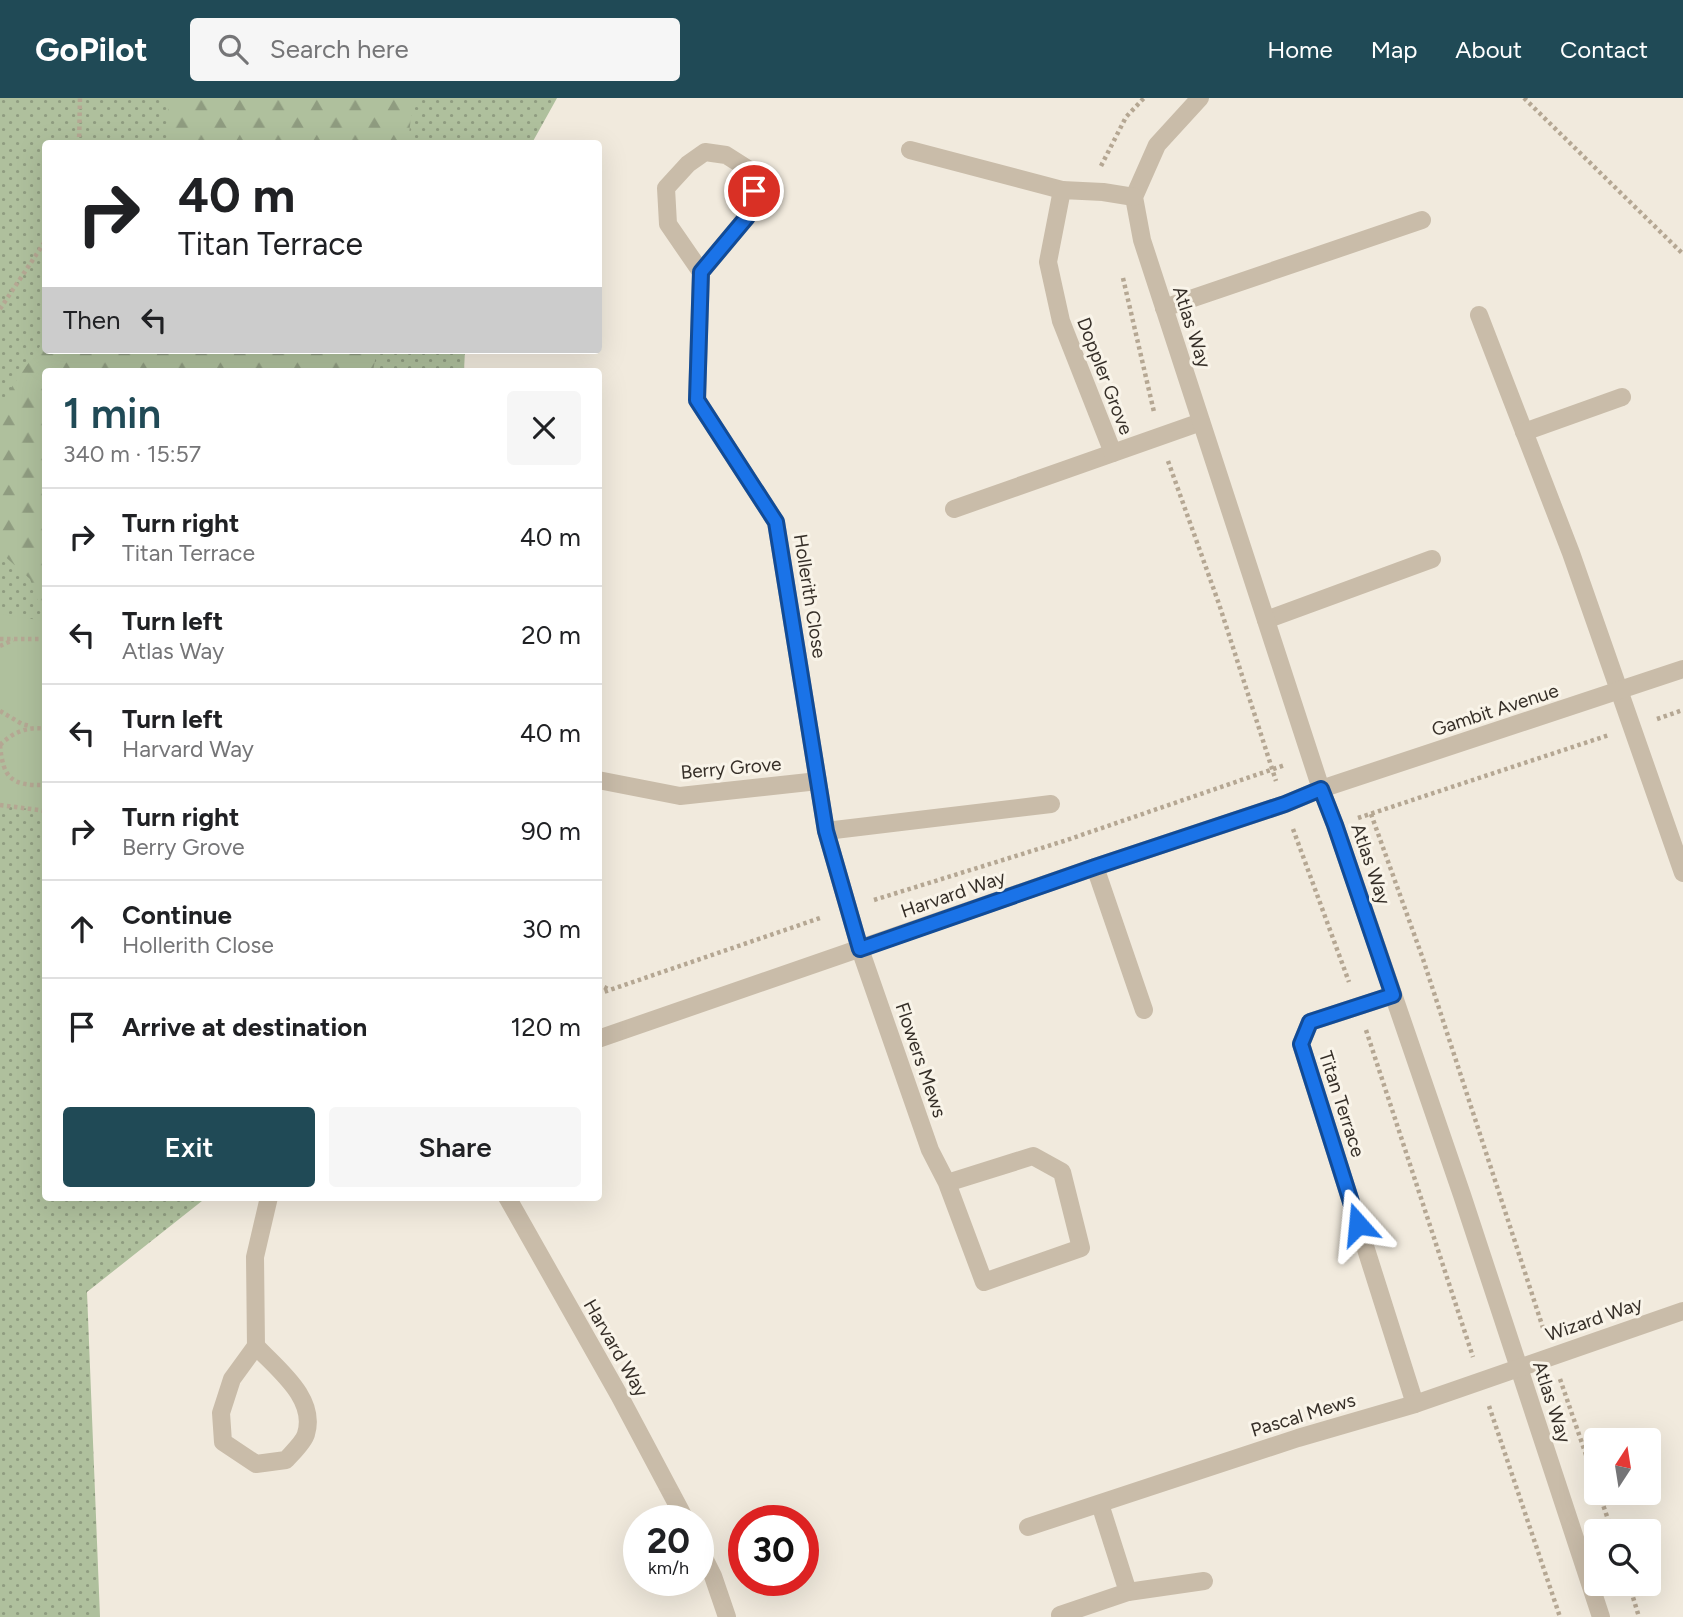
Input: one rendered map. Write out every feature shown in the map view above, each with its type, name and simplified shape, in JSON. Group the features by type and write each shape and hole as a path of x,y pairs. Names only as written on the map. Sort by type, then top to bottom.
{"street":[{"path":"910,150 1062,190 1135,197 1157,145 1200,98"},
{"path":"705,152 726,155 748,169 754,191 747,217 701,272 668,224 666,188 688,164 705,152"},
{"name":"Doppler Grove","path":"954,509 1113,453 1061,321 1048,262 1062,190"},
{"name":"Atlas Way","path":"1135,197 1142,240 1321,789 1462,1195 1601,1617"},
{"path":"1164,308 1422,220"},
{"name":"Hollerith Close","path":"701,272 697,400 776,522 818,781"},
{"path":"1479,315 1571,553 1683,873"},
{"path":"1524,432 1622,397"},
{"path":"1113,453 1201,422"},
{"path":"1266,620 1432,559"},
{"name":"Gambit Avenue","path":"1321,789 1683,669"},
{"name":"Berry Grove","path":"602,781 680,796 818,781"},
{"path":"818,781 826,831 860,949"},
{"name":"Harvard Way","path":"602,1038 1285,804 1321,789"},
{"path":"826,831 1051,804"},
{"path":"1095,867 1144,1010"},
{"name":"Flowers Mews","path":"860,949 930,1150 947,1183 984,1282 1082,1248 1062,1172 1033,1156 947,1183"},
{"name":"Titan Terrace","path":"1393,995 1310,1022 1301,1044 1415,1404"},
{"path":"256,1346 300,1393 306,1413 306,1435 286,1460 256,1464 223,1442 221,1413 232,1379 256,1346 255,1257 268,1201"},
{"name":"Harvard Way","path":"509,1201 677,1505"},
{"name":"Wizard Way","path":"1519,1368 1683,1311"},
{"name":"Pascal Mews","path":"1028,1527 1298,1438 1415,1404 1519,1368"},
{"path":"1100,1504 1128,1592"},
{"path":"714,1579 727,1617"},
{"path":"1060,1615 1128,1592 1204,1581"}],"path":[{"path":"79,140 80,98"},
{"path":"1524,98 1683,253"},
{"path":"0,309 42,246"},
{"path":"602,993 849,908 1064,841 1272,769 1219,604 1160,437"},
{"path":"0,646 17,638"},
{"path":"0,639 42,639"},
{"path":"1584,1449 1423,959 1371,814 1683,710"},
{"path":"0,711 22,724 42,729"},
{"path":"37,728 24,729 7,737 0,745 1,763 8,777 23,785 42,785"},
{"path":"0,805 42,810"},
{"path":"1297,839 1358,1007 1560,1617"},
{"path":"602,986 611,990"},
{"path":"1633,1596 1639,1617"}],"green space":[{"path":"0,98 557,98 534,140 42,140 42,354 465,354 464,368 42,368 42,1201 202,1201 87,1292 100,1617 0,1617"},
{"path":"168,98 413,98 408,140 169,140"},
{"path":"42,343 42,354 376,354 374,368 42,368 42,613 30,579 0,552 0,404"},
{"path":"0,614 42,621 42,811 0,805"}],"route":[{"path":"754,191 747,217 701,272 697,400 776,522 826,831 860,949 1285,804 1321,789 1393,995 1310,1022 1301,1044 1358,1224"}]}
